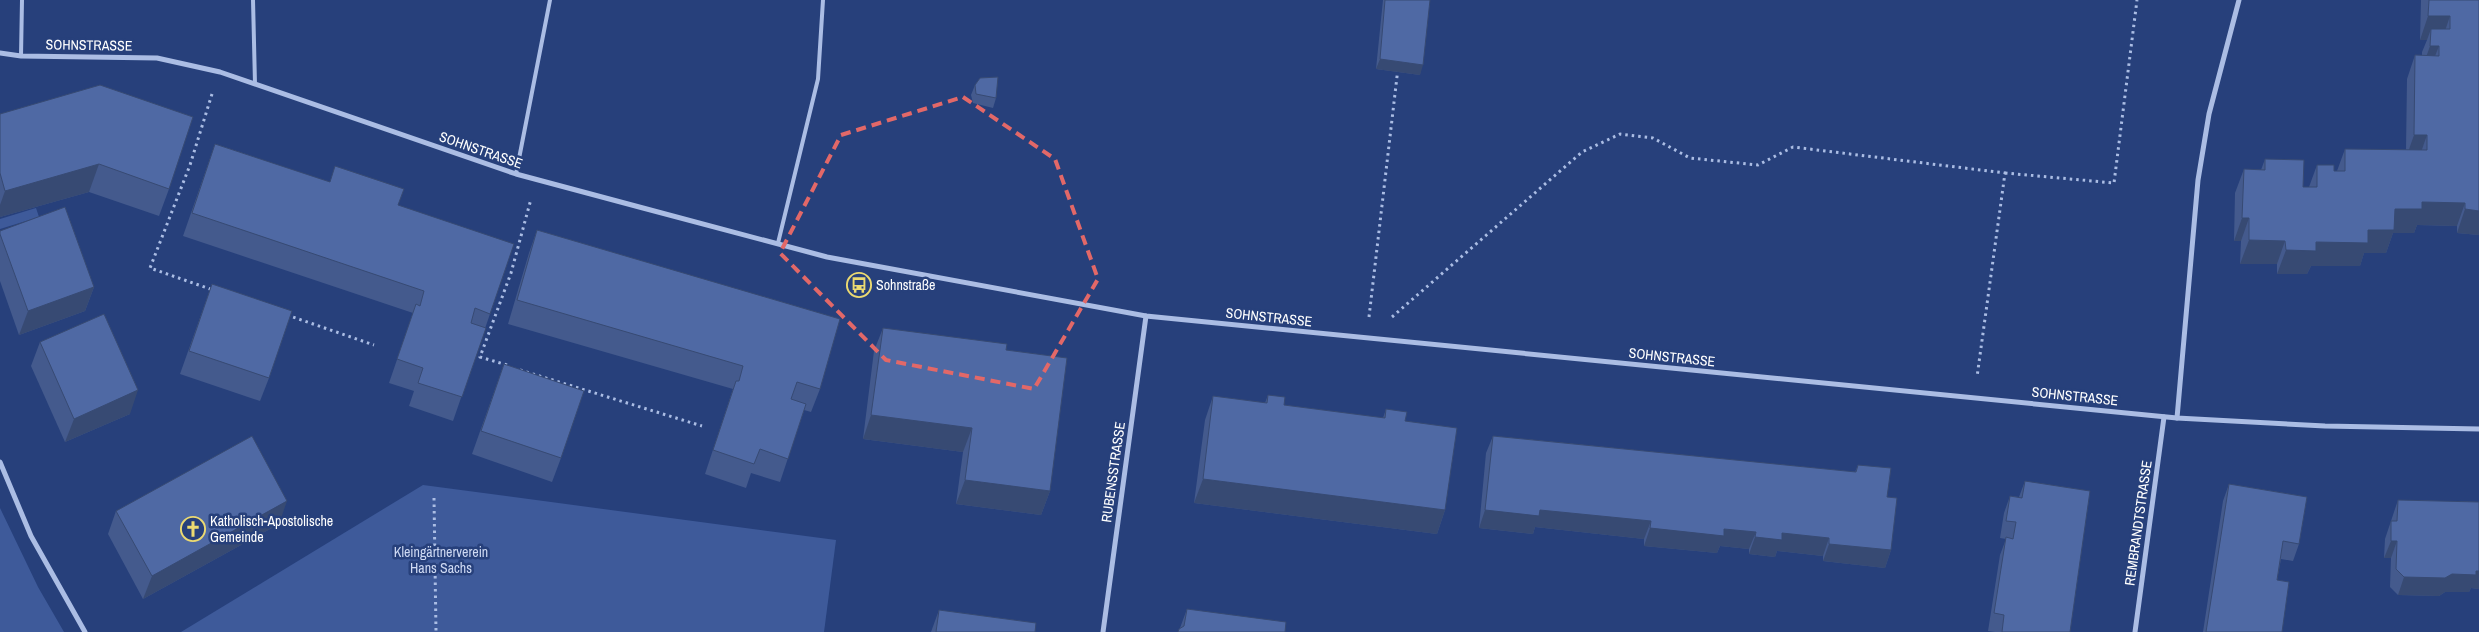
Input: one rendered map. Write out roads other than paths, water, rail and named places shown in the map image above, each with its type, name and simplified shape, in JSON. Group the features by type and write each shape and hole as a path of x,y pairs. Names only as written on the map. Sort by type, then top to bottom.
{"street":[{"path":"2177,418 2198,180 2209,114 2239,0"},
{"name":"SOHNSTRASSE","path":"0,54 157,58 220,72 537,180 871,266 910,271 1146,316 2164,417 2325,426 2479,429"},
{"name":"RUBENSSTRASSE","path":"1103,632 1146,316"},
{"name":"REMBRANDTSTRASSE","path":"2135,632 2164,417"},
{"path":"0,462 31,536 84,632"}],"lane":[{"path":"21,56 22,0"},
{"path":"253,0 255,84"},
{"path":"516,174 550,0"},
{"path":"778,243 818,79 823,0"}],"place":[{"name":"Sohnstraße","path":"859,285"},
{"name":"Katholisch-Apostolische Gemeinde","path":"193,529"}],"park label":[{"name":"Kleingärtnerverein Hans Sachs","path":"441,560"}]}
